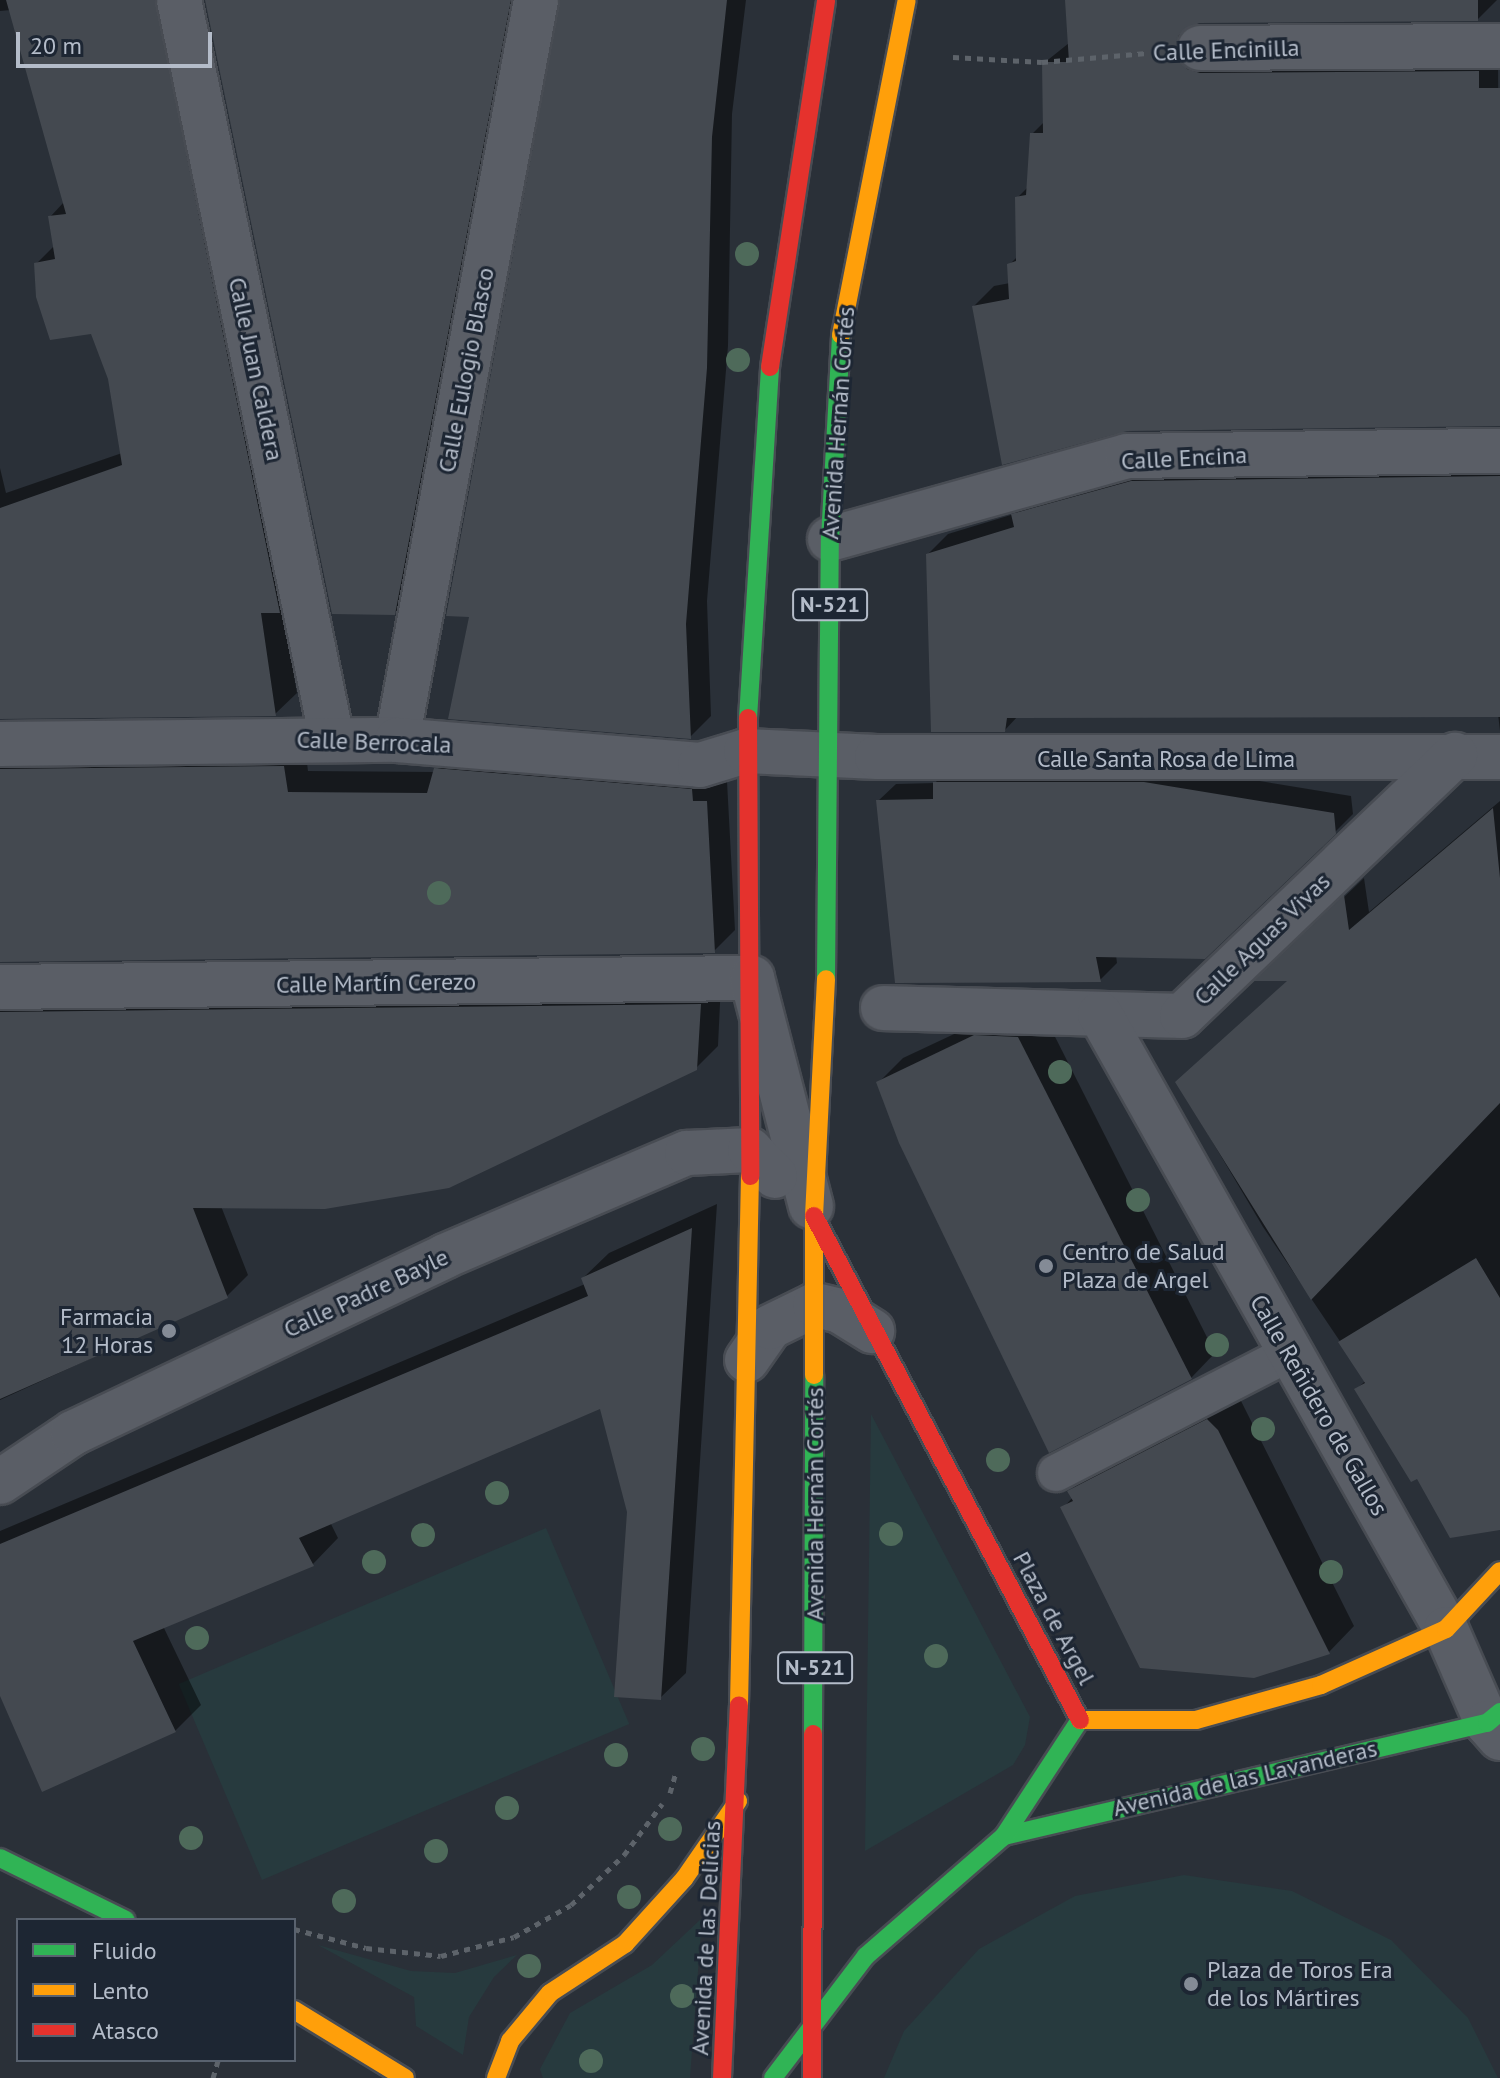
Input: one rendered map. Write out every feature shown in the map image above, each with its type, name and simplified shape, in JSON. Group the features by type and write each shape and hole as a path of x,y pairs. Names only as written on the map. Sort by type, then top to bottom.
{"main road":[{"name":"Avenida Hernán Cortés","path":"738,1801 752,978 746,751 771,359 826,0"},
{"name":"Avenida Hernán Cortés","path":"813,2032 814,1216 831,756 830,539 842,314 907,0"},
{"name":"Plaza de Argel","path":"773,2078 813,2032 866,1956 1004,1836 1080,1720 814,1216"},
{"path":"1080,1720 1196,1720 1321,1685 1446,1629 1500,1571"},
{"name":"Avenida de las Lavanderas","path":"1004,1836 1496,1724"},
{"path":"496,2078 510,2041 550,1993 625,1944 684,1879 738,1801"},
{"name":"Avenida de las Delicias","path":"722,2078 738,1801"},
{"path":"0,1858 122,1918"},
{"path":"296,2011 405,2078"},
{"name":"N-521","path":"812,2078 813,2032"}],"street":[{"name":"Calle Juan Caldera","path":"179,0 332,739"},
{"name":"Calle Eulogio Blasco","path":"397,740 536,0"},
{"name":"Calle Encinilla","path":"1200,48 1500,46"},
{"name":"Calle Encina","path":"830,539 1127,456 1500,451"},
{"name":"Calle Berrocala","path":"0,744 397,740 700,765 746,751"},
{"path":"746,751 831,756"},
{"name":"Calle Santa Rosa de Lima","path":"831,756 1329,760 1455,755 1500,757"},
{"name":"Calle Aguas Vivas","path":"883,1008 1182,1016 1455,755"},
{"name":"Calle Martín Cerezo","path":"0,987 752,978"},
{"name":"Avenida Hernán Cortés","path":"752,978 814,1216"},
{"name":"Calle Reñidero de Gallos","path":"1100,1014 1446,1629"},
{"path":"750,1150 814,1216"},
{"name":"Calle Padre Bayle","path":"0,1482 73,1433 445,1256 687,1153 750,1150"},
{"path":"747,1360 770,1327 815,1305 840,1311 872,1331"},
{"name":"Avenida de las Lavanderas","path":"1446,1629 1496,1724"}],"lane":[{"path":"1056,1473 1289,1353"}],"path":[{"name":"Calle Encinilla","path":"952,57 1042,62 1200,48"},
{"path":"296,1930 366,1948 441,1956 514,1937 571,1905 624,1855 671,1791 679,1761"}],"green space":[{"path":"871,1414 1030,1717 1025,1745 1013,1765 865,1851"},
{"path":"546,1528 629,1724 262,1880 179,1684"},
{"name":"Plaza de Toros Era de los Mártires","path":"1184,1875 1292,1891 1391,1940 1468,2018 1498,2078 884,2078 904,2031 979,1949 1075,1896"},
{"path":"702,1918 690,2078 543,2078 540,2069 570,2013 652,1965"},
{"path":"318,1945 411,1971 455,1973 517,1955 494,1977 469,2017 463,2055 416,2026 414,1997"}],"building":[{"path":"6,0 155,0 280,613 261,613 276,716 0,719 0,508 122,465 108,379 91,334 50,340 36,297 34,263 55,259 48,216 66,214"},
{"path":"205,0 511,0 395,615 332,614"},
{"path":"560,0 727,0 712,137 707,368 686,624 691,739 448,719 469,617 446,616"},
{"path":"1065,0 1478,0 1478,21 1199,23 1179,35 1175,49 1187,69 1200,73 1479,71 1479,88 1500,88 1500,426 1127,431 1002,465 972,306 1009,299 1007,264 1016,261 1015,197 1026,195 1030,133 1043,133 1042,62 1069,62"},
{"path":"1500,476 1500,717 1007,718 1005,732 931,732 926,554 1014,527 1011,514 1131,481"},
{"path":"284,766 288,792 427,793 434,768 692,789 693,801 707,801 715,953 0,962 0,769"},
{"path":"933,782 1144,782 1334,813 1336,834 1205,959 1096,957 1101,982 895,983 876,800 933,799"},
{"path":"1493,808 1500,878 1500,1103 1311,1300 1175,1082 1287,981 1254,981 1344,895 1349,930"},
{"path":"701,1004 697,1070 449,1188 325,1209 193,1208 228,1298 0,1399 0,1012"},
{"name":"Centro de Salud Plaza de Argel","path":"974,1035 1018,1037 1192,1379 1049,1453 899,1143 876,1082"},
{"path":"692,1228 661,1700 614,1697 627,1512 600,1409 299,1538 314,1566 133,1641 176,1732 42,1792 0,1696 0,1544 588,1296 581,1278"},
{"path":"1476,1258 1500,1298 1500,1530 1450,1538 1417,1479 1411,1482 1354,1389 1365,1383 1338,1342"},
{"path":"1207,1419 1218,1430 1330,1654 1254,1678 1140,1668 1060,1507 1073,1501 1067,1491"}],"traffic: fast":[{"path":"826,979 830,539 841,335"},
{"path":"748,718 770,367"},
{"path":"813,1734 814,1375"},
{"path":"1004,1836 1487,1723 1500,1712"},
{"path":"773,2078 866,1956 1004,1836 1080,1720"},
{"path":"0,1858 122,1918"}],"traffic: slow":[{"path":"841,335 907,0"},
{"path":"814,1375 814,1216 826,979"},
{"path":"739,1705 750,1176"},
{"path":"1080,1720 1196,1720 1321,1685 1446,1629 1500,1571"},
{"path":"496,2078 510,2041 550,1993 625,1944 684,1879 738,1801"},
{"path":"296,2011 405,2078"}],"traffic: jam":[{"path":"770,367 826,0"},
{"path":"748,718 750,1176"},
{"path":"814,1216 1080,1720"},
{"path":"722,2078 739,1705"},
{"path":"812,2078 813,1734"}],"place":[{"name":"Centro de Salud Plaza de Argel","path":"1046,1266"},
{"name":"Farmacia 12 Horas","path":"169,1331"},
{"name":"Plaza de Toros Era de los Mártires","path":"1191,1984"}]}
